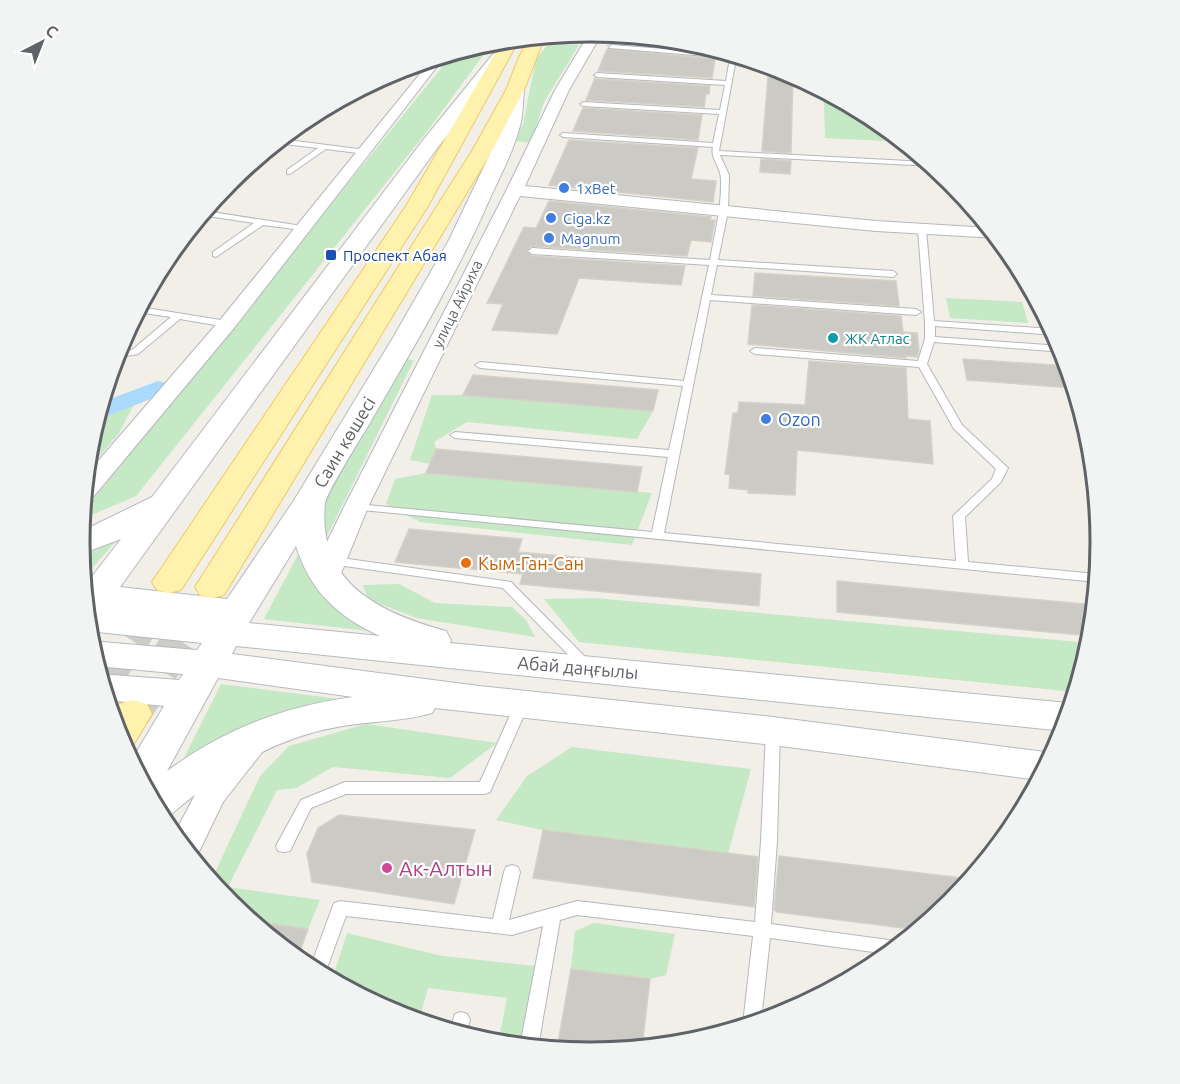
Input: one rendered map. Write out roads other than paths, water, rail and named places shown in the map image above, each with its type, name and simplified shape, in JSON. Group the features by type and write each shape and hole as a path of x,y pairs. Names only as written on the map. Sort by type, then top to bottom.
{"main road":[{"name":"Саин көшесі","path":"212,588 482,151 515,90 526,57 533,45"},
{"path":"94,603 419,159 504,50"},
{"path":"169,582 417,206 453,147 505,50"},
{"name":"Саин көшесі","path":"146,771 215,651 309,502 407,336 460,240 499,156 512,121 515,90"},
{"path":"90,540 120,528 145,514 176,490"},
{"path":"309,502 312,545 330,571 331,588 349,605 383,624 431,640 547,665"},
{"name":"Абай даңғылы","path":"94,610 215,651 479,700 773,731 1037,765"},
{"path":"111,684 215,651"},
{"name":"Абай даңғылы","path":"103,653 215,651 547,665 1058,716"},
{"path":"161,798 184,779 220,755 263,733 312,719 372,709 479,700"},
{"path":"1044,750 1036,736 1040,724 1058,717"}],"street":[{"name":"улица Айриха","path":"330,571 357,507 514,190 565,81 590,42"},
{"path":"94,480 227,324 431,68"},
{"path":"514,190 983,233"},
{"path":"460,240 488,242"},
{"path":"188,840 211,794 263,733"}],"lane":[{"path":"611,47 692,53"},
{"path":"657,536 724,210 725,175 716,149 734,64"},
{"path":"597,75 728,83"},
{"path":"583,104 723,112"},
{"path":"563,135 716,149 916,163"},
{"path":"289,142 366,152"},
{"path":"290,172 324,147"},
{"path":"212,215 302,228"},
{"path":"216,254 260,223"},
{"path":"921,229 930,323 930,339 922,364 958,427 1002,468 997,480 959,516 962,566"},
{"path":"532,251 893,274"},
{"path":"706,297 916,312"},
{"path":"147,311 227,324"},
{"path":"127,353 135,352 177,317"},
{"path":"930,323 1043,331"},
{"path":"930,339 1051,348"},
{"path":"755,351 922,364"},
{"path":"480,364 689,384"},
{"path":"455,435 674,454"},
{"path":"357,507 1089,577"},
{"path":"330,571 507,585 589,668"},
{"path":"284,846 306,804 345,788 485,788 522,704"},
{"path":"753,1014 764,930 773,731"},
{"path":"500,927 512,872"},
{"path":"320,963 340,908 512,928 577,908 884,946"},
{"path":"530,1039 553,915"}],"waterway":[{"path":"109,407 158,388"}],"tunnel":[{"path":"108,674 158,599"},
{"path":"133,714 202,604"}],"place":[{"name":"1xBet","path":"564,188"},
{"name":"Ciga.kz","path":"551,218"},
{"name":"Magnum","path":"549,238"},
{"name":"Проспект Абая","path":"331,255"},
{"name":"ЖК Атлас","path":"833,338"},
{"name":"Ozon","path":"766,419"},
{"name":"Кым-Ган-Сан","path":"466,563"},
{"name":"Ак-Алтын","path":"387,868"}]}
